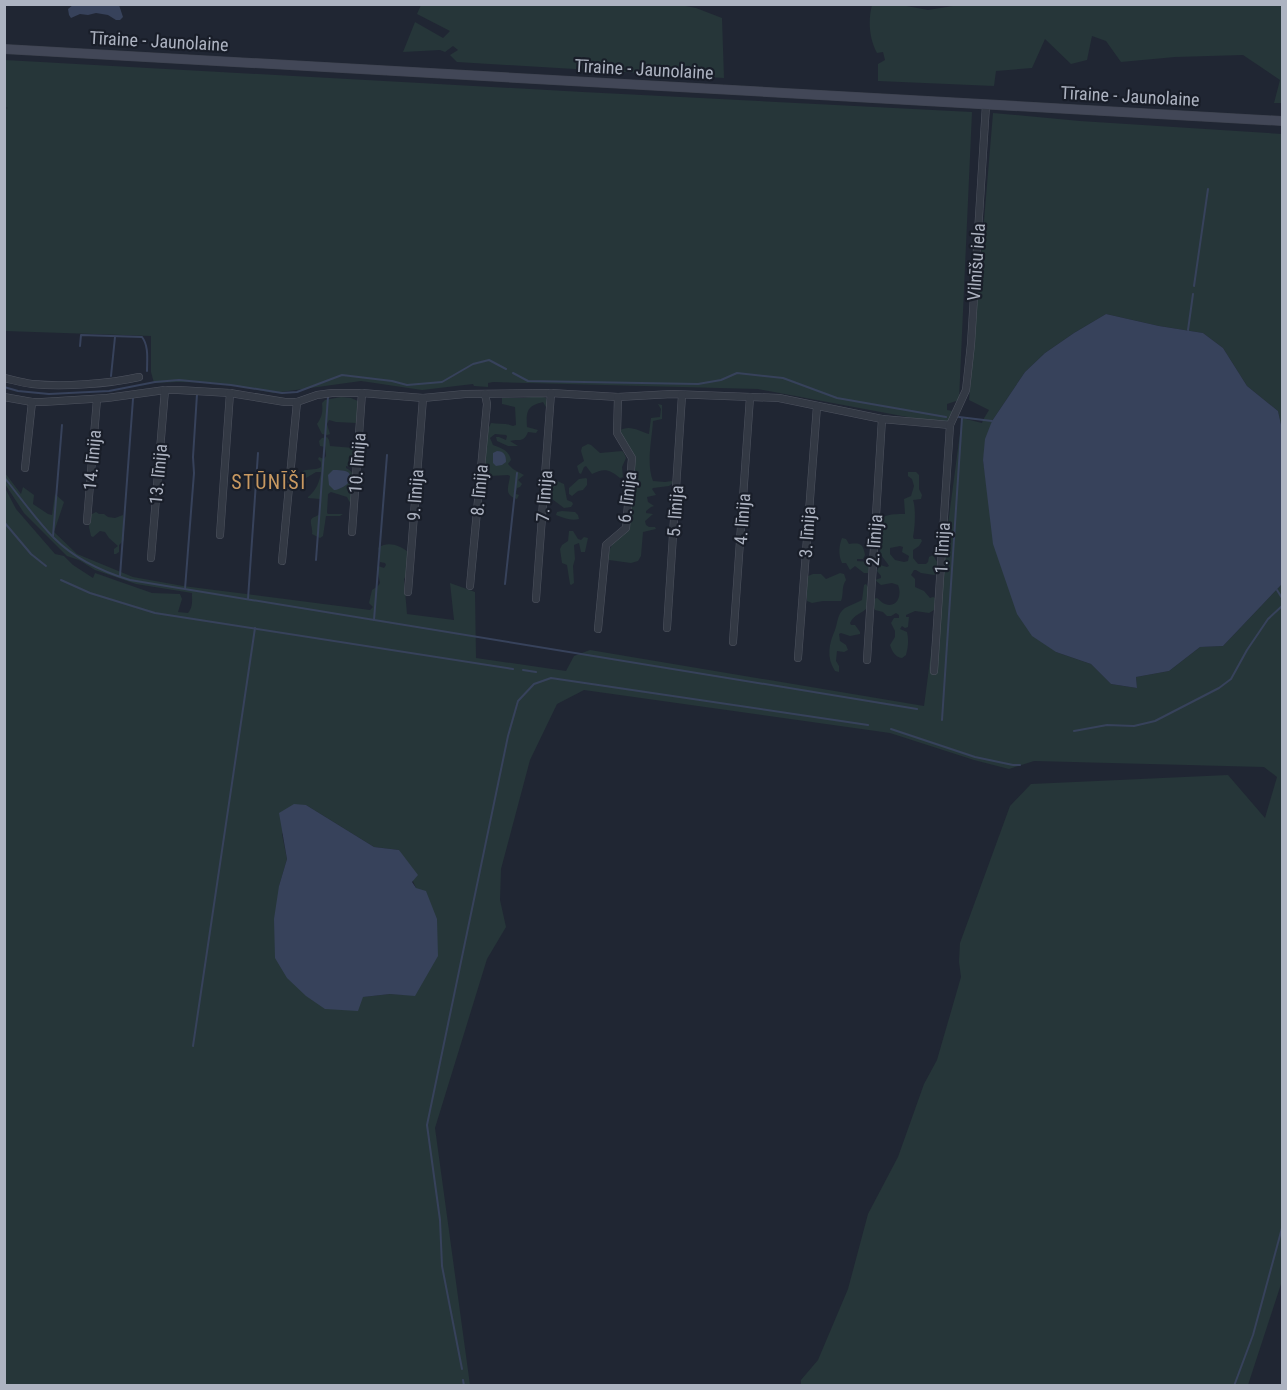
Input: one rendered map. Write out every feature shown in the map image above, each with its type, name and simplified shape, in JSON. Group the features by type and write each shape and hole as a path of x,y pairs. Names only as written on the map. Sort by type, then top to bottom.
{"main road":[{"name":"Tīraine - Jaunolaine","path":"4,50 1282,121"}],"street":[{"name":"Vilnīšu iela","path":"950,425 966,390 986,105"},
{"path":"4,378 29,384 52,386 139,377"},
{"path":"4,398 32,402 97,399 165,390 230,393 285,402 297,402 332,393 423,398 485,394 551,393 618,397 672,394 779,398 882,419 950,425"},
{"name":"13. līnija","path":"152,558 165,390"},
{"path":"220,535 230,393"},
{"name":"10. līnija","path":"352,532 362,393"},
{"name":"7. līnija","path":"536,599 551,393"},
{"name":"8. līnija","path":"470,586 487,404 485,394"},
{"name":"5. līnija","path":"667,628 682,395"},
{"name":"6. līnija","path":"598,629 606,545 626,528 632,458 617,433 618,397"},
{"name":"4. līnija","path":"733,642 750,397"},
{"name":"9. līnija","path":"408,592 423,398"},
{"name":"14. līnija","path":"87,521 97,399"},
{"path":"25,468 32,402"},
{"path":"282,561 297,402"},
{"name":"3. līnija","path":"798,658 817,406"},
{"name":"2. līnija","path":"867,660 882,419"},
{"name":"1. līnija","path":"934,671 950,425"}],"shaded area":[{"path":"675,4 696,8 722,18 724,78 457,62 450,55 458,50 453,46 445,52 440,50 403,52 415,22 443,38 450,31 417,14 421,5"},
{"path":"965,4 1282,5 1282,103 1274,103 1280,80 1243,55 1175,57 1121,62 1106,41 1092,36 1087,60 1071,64 1045,39 1032,68 996,71 994,86 878,81 878,64 885,60 883,52 877,53 872,41 870,17 872,5 901,5 928,10"},
{"path":"5,60 972,112 959,400 947,404 947,410 953,411 950,425 758,389 493,382 488,383 488,387 473,384 422,390 361,381 274,393 221,383 154,383 151,372 151,336 5,331 4,109 8,108 5,107"},
{"path":"993,113 1282,134 1282,429 1278,411 1247,386 1223,348 1203,333 1106,314 1045,353 1025,372 992,421 983,460 990,507 1056,652 1091,664 1111,684 1137,688 1136,677 1169,671 1200,647 1223,646 1282,584 1282,1281 1248,1385 801,1385 801,1380 818,1360 848,1289 868,1214 898,1157 924,1084 937,1060 961,977 960,943 1010,806 1031,784 1228,775 1265,818 1277,777 1264,767 1034,761 1009,769 890,733 584,690 557,704 530,760 501,869 500,900 506,927 487,959 435,1128 470,1385 5,1385 5,488 16,509 55,554 64,556 93,578 95,573 152,593 180,594 182,599 178,612 188,613 192,593 136,584 95,570 67,556 24,513 5,484 5,473 21,494 23,487 34,495 33,504 48,514 52,515 55,494 64,502 54,532 77,554 133,577 183,586 370,610 373,607 369,603 372,590 380,583 377,568 378,566 384,568 386,565 380,562 378,548 393,545 408,552 407,575 404,579 407,614 454,620 450,583 475,592 476,658 566,671 574,656 590,650 924,706 962,418 982,423 989,410 969,400","holes":["306,805 374,847 399,850 416,888 415,995 390,994 363,997 279,886 287,859 282,834"]},
{"path":"539,396 546,398 547,409 543,402 538,404 531,407 527,417 527,427 538,430 536,433 528,432 522,439 510,441 518,446 508,446 497,441 496,437 506,440 506,435 495,434 490,438 493,445 508,454 511,460 508,464 524,475 518,480 522,484 517,488 516,494 519,495 517,499 508,493 510,476 489,476 485,473 487,433 491,423 516,425 515,407 502,404 502,398"},
{"path":"341,397 358,401 357,423 329,420 327,424 330,434 322,434 317,424 322,414 322,403 325,400"},
{"path":"658,404 662,405 662,419 653,421 651,474 653,481 672,481 673,483 669,486 653,488 656,495 647,497 648,502 654,506 646,511 646,513 653,514 645,521 646,525 656,529 643,532 641,556 638,561 631,563 609,560 611,546 627,528 632,455 619,431 630,428 649,434 651,418 660,417 661,409"},
{"path":"327,437 330,446 354,448 354,468 346,466 346,468 353,474 354,485 350,502 347,497 331,492 328,494 327,513 343,514 326,516 323,536 320,538 312,534 311,521 320,514 320,499 308,497 317,486 321,472 316,472 306,478 302,477 302,472 321,467 318,459 319,457 324,459 326,456 325,447 320,446 319,441"},
{"path":"588,444 600,453 622,451 626,458 622,467 623,477 620,478 606,470 592,474 586,466 581,474 579,473 577,466 584,461 582,447"},
{"path":"908,472 916,472 919,475 919,489 922,495 921,499 913,500 915,518 913,537 922,541 913,550 913,558 918,564 926,564 929,557 933,555 937,562 934,575 914,570 911,575 915,579 915,587 924,591 930,598 935,598 934,610 929,613 915,611 906,615 909,617 908,627 902,626 900,629 907,632 908,647 906,655 902,658 894,653 890,645 895,637 891,623 894,618 899,618 899,615 896,613 887,616 875,610 873,599 877,598 889,605 898,600 898,585 892,583 881,585 875,580 881,578 877,571 880,565 889,566 880,553 882,542 878,527 879,522 885,516 905,514 904,499 911,496 914,486 912,479 908,476","holes":["903,547 902,552 909,556 908,561 895,560 890,554 890,548"]},
{"path":"586,478 587,485 583,490 572,496 569,494 569,488 579,479"},
{"path":"557,481 564,484 567,500 573,504 571,507 564,508 552,499 550,491"},
{"path":"96,512 115,518 123,515 124,540 119,545 119,552 116,554 114,554 114,549 118,546 105,532 100,531 93,537 91,536 90,515"},
{"path":"557,512 575,512 579,519 556,515"},
{"path":"569,531 573,531 578,539 588,538 585,552 581,552 579,543 574,545 574,583 571,585 567,565 562,563 560,549 568,541"},
{"path":"842,538 846,539 849,544 862,546 865,555 863,559 857,559 857,561 868,562 870,565 868,573 864,573 855,566 850,570 846,563 842,563 839,550"},
{"path":"840,573 844,574 846,580 841,601 812,603 807,601 808,576 821,574 826,579"},
{"path":"866,584 868,607 850,623 855,625 860,634 850,636 839,634 840,641 846,645 848,650 837,651 836,661 839,672 835,671 830,661 829,650 838,618 845,608 862,600"}],"water":[{"path":"73,5 119,5 123,17 116,20 108,15 96,13 80,14 71,18 68,9"},
{"path":"1106,314 1203,333 1223,348 1247,386 1278,411 1282,429 1282,584 1223,646 1200,647 1169,671 1136,677 1137,688 1111,684 1091,664 1056,652 1032,636 1017,614 993,544 983,460 985,439 992,421 1025,372 1045,353"},
{"path":"497,451 504,454 506,462 496,466 493,463 493,453"},
{"path":"333,470 349,473 350,479 340,489 334,490 329,485 328,475"},
{"path":"294,804 306,805 374,847 399,850 418,875 412,882 416,888 426,891 437,919 438,956 415,996 390,994 363,997 358,1011 325,1009 306,996 287,978 275,958 274,919 279,886 287,859 279,813"}],"waterway":[{"path":"1194,286 1208,189"},
{"path":"1188,330 1193,294"},
{"path":"80,346 81,335 142,337 147,349 147,371"},
{"path":"111,376 115,337"},
{"path":"4,387 18,391 49,394 109,391 179,380 282,393 297,392 342,375 407,385 442,382 473,364 489,360 506,369"},
{"path":"513,373 528,381 698,384 721,380 737,373 783,378 837,398 946,417"},
{"path":"185,589 194,473 197,394"},
{"path":"316,560 328,397"},
{"path":"120,576 133,399"},
{"path":"959,417 992,421"},
{"path":"942,720 962,418"},
{"path":"53,536 62,425"},
{"path":"248,599 258,453"},
{"path":"374,620 387,455"},
{"path":"505,584 517,473"},
{"path":"4,477 41,524 62,546 90,564 130,580 917,709"},
{"path":"4,522 31,554 46,566"},
{"path":"61,580 90,593 155,613 513,669"},
{"path":"1277,590 1282,598"},
{"path":"1074,731 1107,725 1134,726 1155,721 1219,688 1231,679 1268,619 1282,606"},
{"path":"193,1046 255,628"},
{"path":"523,670 536,672"},
{"path":"462,1369 442,1266 440,1220 427,1125 508,736 518,701 534,684 551,678 868,725"},
{"path":"891,729 975,757 1020,765"},
{"path":"1234,1386 1253,1335 1282,1228"},
{"path":"463,1380 464,1386"}],"district":[{"name":"STŪNĪŠI","path":"269,482"}]}
